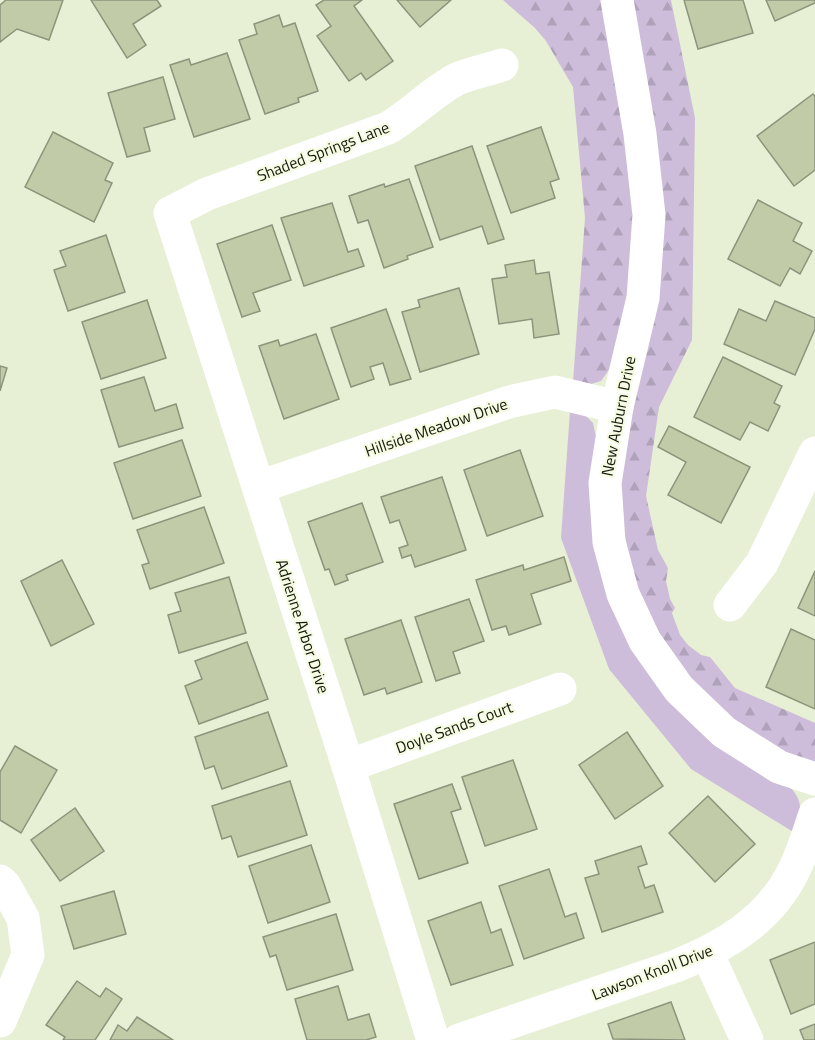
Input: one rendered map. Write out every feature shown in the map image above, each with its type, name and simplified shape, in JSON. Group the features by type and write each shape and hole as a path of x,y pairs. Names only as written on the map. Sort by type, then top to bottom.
{"street":[{"name":"New Auburn Drive","path":"617,0 640,134 649,215 643,298 617,407 605,483 609,542 623,594 645,640 679,689 724,732 779,767 815,779"},
{"name":"Shaded Springs Lane","path":"170,213 207,194 388,128 404,119 429,97 458,79 502,65"},
{"name":"Adrienne Arbor Drive","path":"170,213 348,766 433,1040"},
{"name":"Hillside Meadow Drive","path":"259,487 509,402 555,392 617,407"},
{"path":"729,605 762,563 815,453"},
{"name":"Doyle Sands Court","path":"348,766 560,689"},
{"name":"Lawson Knoll Drive","path":"459,1040 676,966 706,954 735,937 770,908 791,875 815,814"},
{"path":"0,881 22,918 28,956 0,1021"},
{"path":"706,954 747,1040"}],"green space":[{"path":"503,0 603,0 633,174 634,237 627,303 611,367 601,381 588,385 573,382 585,218 573,87 546,41 535,28"},
{"path":"632,0 671,0 695,118 692,340 659,407 646,496 658,550 668,568 666,581 670,599 675,608 672,613 680,635 688,645 701,655 710,657 735,688 815,723 815,763 786,752 743,728 706,696 672,656 646,612 629,559 620,508 622,458 652,322"},
{"path":"570,411 584,414 593,423 596,437 592,521 797,796 800,812 795,833 691,769 609,669 561,538"}],"building":[{"path":"6,0 63,0 49,40 17,29 0,42 0,5"},
{"path":"91,0 157,0 161,6 133,24 146,45 127,58"},
{"path":"324,0 362,0 354,6 393,61 366,80 361,73 349,81 317,36 331,26 316,5"},
{"path":"397,0 451,0 420,27"},
{"path":"684,0 743,0 753,33 698,49"},
{"path":"766,0 815,0 815,3 775,21"},
{"path":"279,15 283,27 295,23 318,91 298,98 299,102 265,114 239,40 257,34 254,24"},
{"path":"227,53 250,119 194,137 170,65 189,59 191,65"},
{"path":"163,77 175,119 144,128 150,151 127,157 108,93"},
{"path":"813,94 815,96 815,170 794,186 757,136"},
{"path":"541,127 559,179 550,182 555,198 511,213 487,146"},
{"path":"53,132 113,163 105,180 112,183 94,222 25,187"},
{"path":"472,146 504,239 488,244 482,226 440,240 415,166"},
{"path":"409,179 433,247 407,256 408,259 384,268 368,220 358,223 349,196 384,184 385,187"},
{"path":"758,200 802,223 793,241 812,251 800,274 790,268 780,286 728,259"},
{"path":"332,203 348,252 358,249 364,266 304,286 281,218"},
{"path":"272,225 291,280 253,293 260,311 242,317 217,244"},
{"path":"106,235 125,292 68,311 54,270 66,266 60,251"},
{"path":"534,260 536,274 549,272 559,334 534,338 532,319 499,324 492,279 507,277 505,265"},
{"path":"459,288 479,354 420,372 402,312 420,307 418,300"},
{"path":"147,300 166,358 101,379 82,322"},
{"path":"775,301 815,318 815,329 795,375 724,344 739,309 766,321"},
{"path":"386,309 411,379 390,385 383,363 370,367 374,379 351,387 331,328"},
{"path":"316,334 339,399 284,419 259,346 278,340 280,346"},
{"path":"723,357 782,386 774,403 780,406 768,431 750,422 740,440 694,417"},
{"path":"0,366 7,368 0,391"},
{"path":"144,377 155,411 176,404 183,428 119,447 101,390"},
{"path":"669,426 750,467 721,523 668,495 686,462 658,447"},
{"path":"182,440 201,496 133,519 114,463"},
{"path":"520,450 543,516 487,536 464,470"},
{"path":"442,477 466,550 415,567 411,555 402,558 399,548 408,545 399,520 390,523 381,497"},
{"path":"362,503 383,562 346,575 348,580 335,585 329,569 325,570 308,522"},
{"path":"204,507 224,563 150,589 142,565 149,563 137,530"},
{"path":"564,557 571,581 531,594 541,624 509,635 506,626 492,630 476,580 523,565 524,570"},
{"path":"62,560 94,624 51,646 21,581"},
{"path":"815,571 815,616 798,608"},
{"path":"229,577 246,633 179,653 168,615 181,611 175,593"},
{"path":"469,599 484,641 453,652 460,673 436,681 415,617"},
{"path":"401,620 422,682 387,694 385,688 364,695 345,639"},
{"path":"791,629 815,640 815,709 766,687"},
{"path":"247,642 268,699 199,724 185,686 202,679 195,661"},
{"path":"268,712 287,766 222,789 214,766 205,769 195,737"},
{"path":"627,732 663,786 615,819 579,765"},
{"path":"15,746 57,770 21,833 0,820 0,772"},
{"path":"513,760 537,829 485,846 462,777"},
{"path":"290,781 307,835 238,857 231,836 222,839 212,806"},
{"path":"452,784 461,809 451,812 468,863 419,879 394,804"},
{"path":"708,796 755,844 715,882 669,833"},
{"path":"75,808 104,851 60,881 31,840"},
{"path":"311,845 330,902 268,923 249,866"},
{"path":"641,846 647,864 638,867 645,888 654,885 663,912 602,932 585,878 599,874 595,861"},
{"path":"549,869 565,917 576,913 584,938 524,959 499,886"},
{"path":"114,891 126,934 74,949 61,906"},
{"path":"481,902 491,933 501,929 513,965 451,985 428,921"},
{"path":"336,914 353,970 287,990 276,955 270,957 263,937"},
{"path":"815,942 815,1004 791,1014 770,960"},
{"path":"77,981 100,997 106,988 122,999 95,1040 63,1040 65,1037 46,1025"},
{"path":"338,986 348,1020 369,1014 376,1037 366,1040 307,1040 295,999"},
{"path":"671,1002 685,1040 613,1039 608,1024"},
{"path":"137,1017 173,1040 110,1040 118,1025 127,1031"},
{"path":"815,1024 815,1040 804,1040 800,1030"}]}
